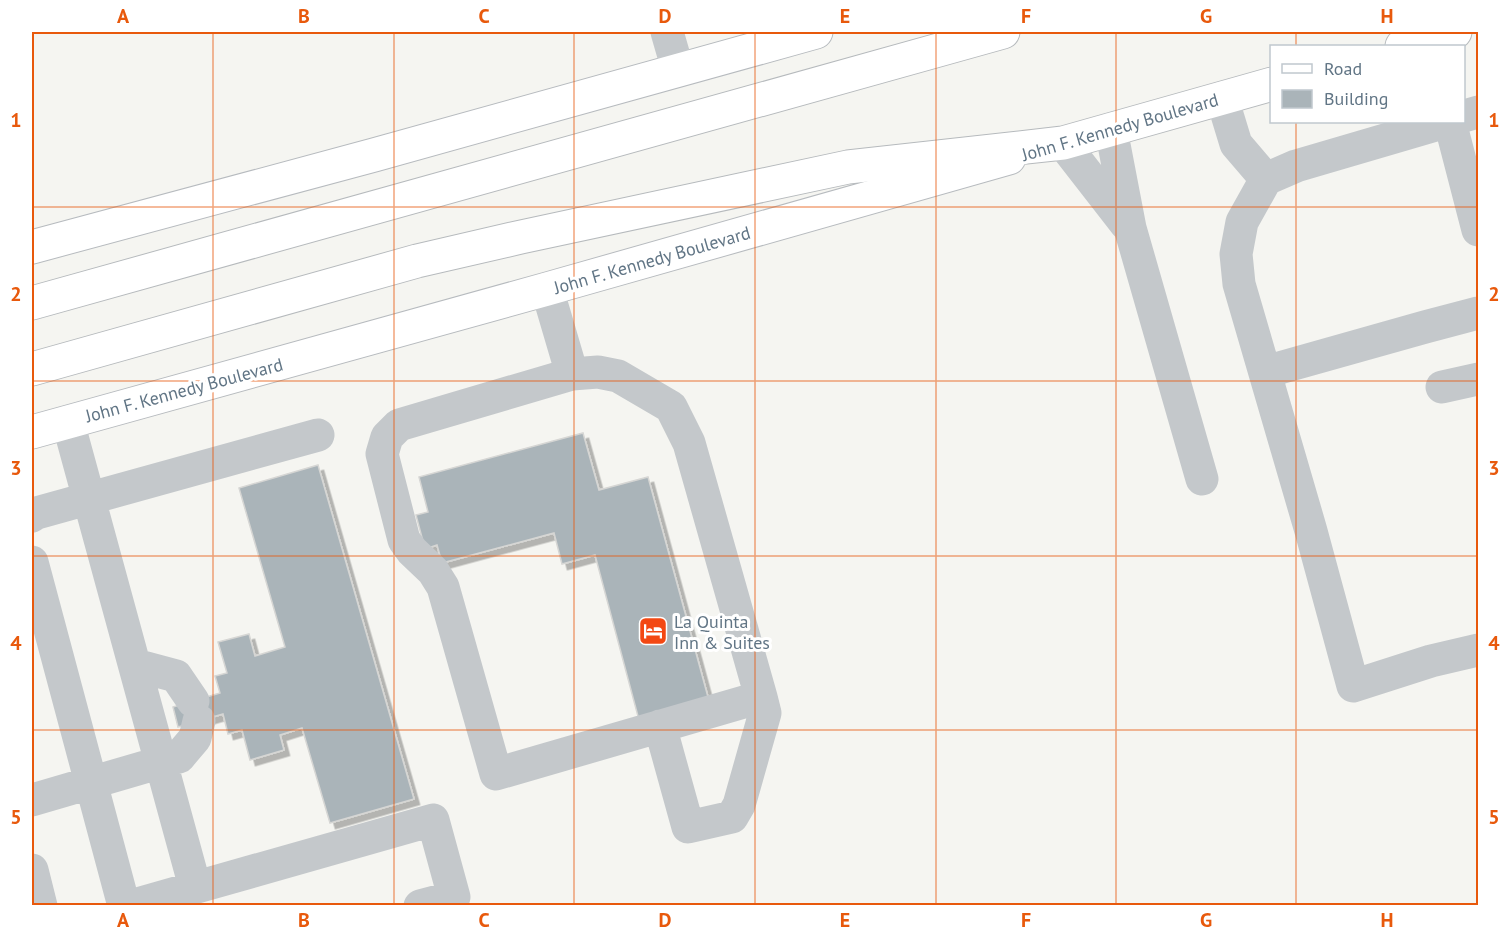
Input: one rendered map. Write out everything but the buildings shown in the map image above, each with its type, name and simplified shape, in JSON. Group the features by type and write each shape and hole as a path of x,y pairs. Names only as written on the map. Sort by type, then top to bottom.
{"main road":[{"path":"32,303 1003,32"},
{"path":"1406,45 1455,32"},
{"path":"32,248 374,155 798,34"},
{"name":"John F. Kennedy Boulevard","path":"32,432 547,290 1270,85"},
{"path":"32,369 417,261 532,234 848,167 1063,143"}],"street":[{"path":"667,32 678,70"},
{"path":"1222,98 1236,144 1266,179"},
{"path":"1445,123 1296,166 1266,179 1242,222 1236,254 1239,284 1311,531 1353,686 1431,661 1479,650"},
{"path":"1448,123 1479,230"},
{"path":"1111,129 1130,228 1202,479"},
{"path":"1063,143 1130,228"},
{"path":"547,290 572,374"},
{"path":"1265,372 1479,313"},
{"path":"660,726 688,827 732,817 739,805 765,713 762,697 689,443 671,407 618,376 598,372 572,374 399,425 387,437 382,454 404,540 433,571 443,587 496,774 660,726 762,697"},
{"path":"1442,387 1479,379"},
{"path":"68,422 195,887"},
{"path":"32,516 33,513 318,435"},
{"path":"32,562 124,906"},
{"path":"32,800 179,758 195,738 196,711 176,676 135,665"},
{"path":"130,906 433,820 454,897 420,906"},
{"path":"32,870 41,906"}],"place":[{"name":"La Quinta Inn & Suites","path":"653,631"}]}
